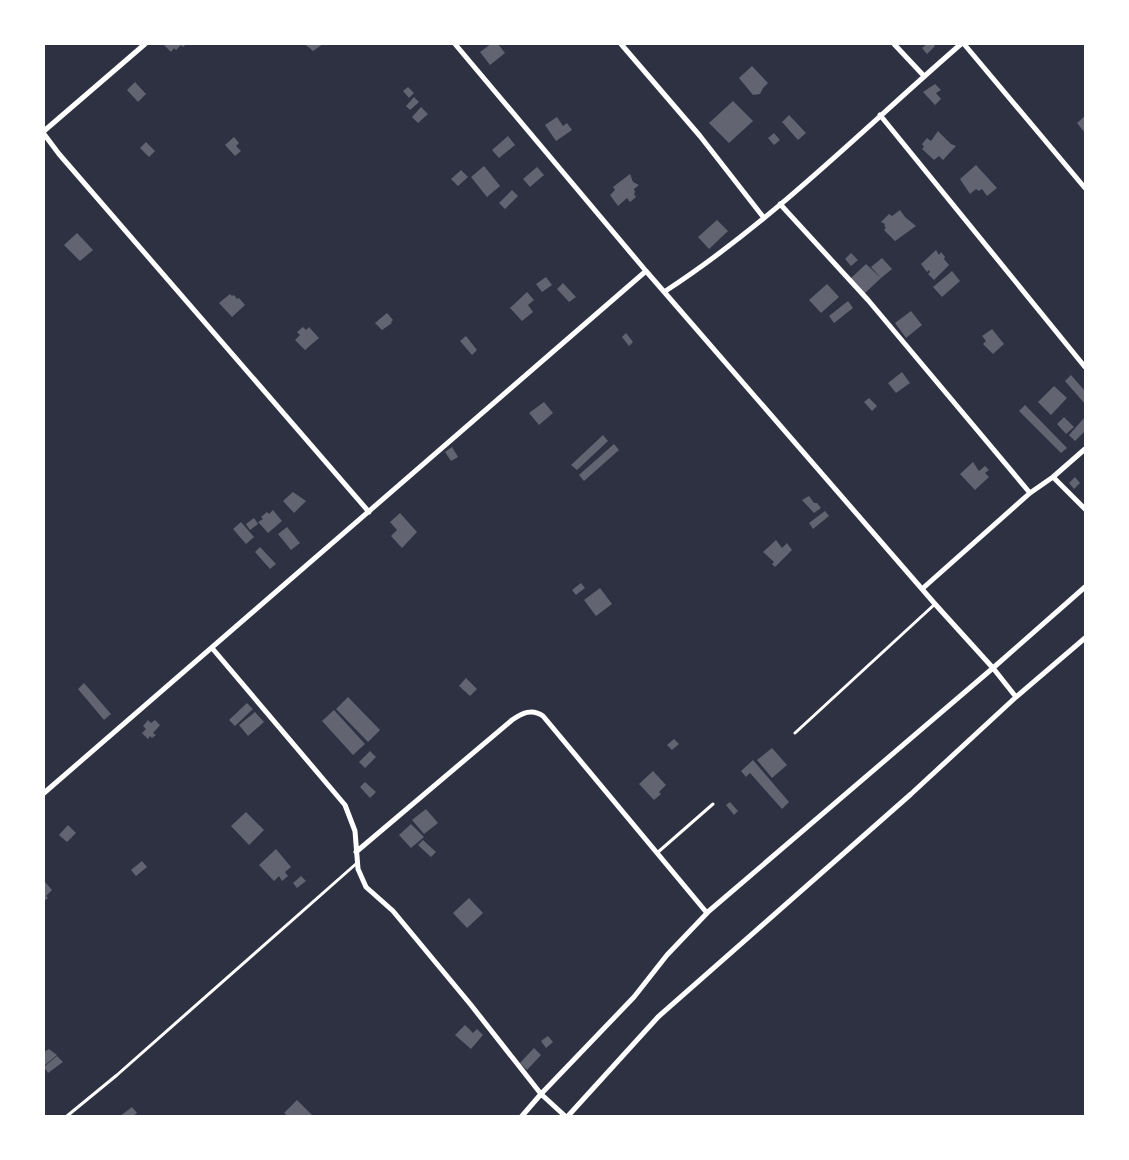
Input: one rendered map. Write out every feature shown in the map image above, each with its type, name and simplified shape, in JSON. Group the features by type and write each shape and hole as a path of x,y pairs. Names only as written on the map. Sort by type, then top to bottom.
{"street":[{"path":"144,44 44,132 59,154 369,512"},
{"path":"455,44 664,292 935,604 993,668 1016,697"},
{"path":"622,44 700,136 764,218"},
{"path":"894,44 924,76"},
{"path":"664,292 694,273 764,218 924,76 963,44 1085,188"},
{"path":"880,115 1085,367"},
{"path":"780,204 868,300 1030,493"},
{"path":"44,793 646,271"},
{"path":"922,589 1030,493 1053,477 1085,449"},
{"path":"1053,477 1085,509"},
{"path":"522,1116 634,997 667,955 707,913 1085,587"},
{"path":"212,648 345,805 355,831 356,864 366,887 396,914 541,1094 566,1116 658,1017 911,794 1016,697 1085,638"},
{"path":"356,852 512,720 521,714 534,711 543,716 707,913"}],"lane":[{"path":"795,733 935,604"},
{"path":"657,853 713,804"},
{"path":"67,1116 117,1075 356,864"}],"building":[{"path":"163,44 186,44 183,47 181,45 176,50 174,48 171,52"},
{"path":"307,44 323,44 313,51"},
{"path":"491,44 498,44 505,53 490,65 480,52"},
{"path":"927,44 935,46 927,54 922,48"},
{"path":"752,66 768,83 760,94 753,95 739,78"},
{"path":"135,82 146,94 138,102 127,90"},
{"path":"935,84 941,90 936,93 941,99 935,105 923,92"},
{"path":"408,87 414,93 409,98 403,91"},
{"path":"414,97 419,102 410,110 406,106"},
{"path":"733,101 753,121 729,143 709,123"},
{"path":"421,107 428,114 418,123 412,117"},
{"path":"789,115 806,133 798,140 782,122"},
{"path":"1085,116 1085,133 1077,123"},
{"path":"557,117 563,126 567,123 572,130 556,141 545,125"},
{"path":"938,131 951,144 956,146 943,160 939,156 934,160 922,149 924,147 922,144 927,138 931,141"},
{"path":"774,133 780,140 774,145 768,138"},
{"path":"508,136 515,145 499,158 492,150"},
{"path":"234,137 239,143 236,146 241,151 235,156 225,145"},
{"path":"146,142 155,151 149,157 140,148"},
{"path":"976,165 997,188 987,196 982,189 979,191 976,189 970,194 960,179"},
{"path":"484,166 500,186 487,197 471,177"},
{"path":"537,167 544,175 530,187 523,179"},
{"path":"461,170 468,177 458,186 451,179"},
{"path":"630,174 633,182 639,185 634,189 636,197 630,202 627,198 618,206 610,195 615,190 613,187"},
{"path":"512,190 518,196 505,209 499,203"},
{"path":"900,210 916,226 895,241 884,230 885,224 881,222 889,214 892,216"},
{"path":"717,220 728,231 709,249 698,237"},
{"path":"77,233 93,250 80,261 64,245"},
{"path":"936,250 939,255 941,252 949,265 934,280 928,274 929,270 927,272 921,264"},
{"path":"851,253 858,260 851,266 845,259"},
{"path":"882,258 892,269 881,278 871,267"},
{"path":"866,264 881,278 864,294 850,279"},
{"path":"952,271 960,281 942,297 933,287"},
{"path":"546,277 552,285 542,292 536,284"},
{"path":"563,283 576,297 569,302 557,289"},
{"path":"827,284 839,297 821,313 809,300"},
{"path":"527,292 534,300 528,305 533,312 522,321 510,308"},
{"path":"230,294 234,295 237,299 239,298 245,305 232,317 219,303"},
{"path":"848,301 853,308 834,323 829,316"},
{"path":"911,311 922,325 906,338 895,323"},
{"path":"387,313 393,320 392,323 382,330 375,323"},
{"path":"303,327 306,330 309,327 319,338 305,350 295,340 300,335 297,332"},
{"path":"992,329 1004,344 993,354 983,344 986,341 982,336"},
{"path":"626,333 633,342 629,346 622,337"},
{"path":"466,336 477,350 472,355 460,341"},
{"path":"902,372 910,383 896,393 888,383"},
{"path":"1071,375 1085,391 1085,404 1065,381"},
{"path":"1054,386 1067,398 1051,415 1038,402"},
{"path":"869,398 877,406 872,411 864,402"},
{"path":"544,402 553,413 539,425 529,413"},
{"path":"1025,405 1067,448 1061,453 1019,411"},
{"path":"1064,417 1074,427 1066,434 1057,424"},
{"path":"1085,417 1085,431 1075,441 1069,435"},
{"path":"603,435 608,441 577,470 571,465"},
{"path":"614,444 619,450 584,481 579,475"},
{"path":"452,447 458,457 451,461 445,452"},
{"path":"973,462 979,471 985,466 989,470 985,473 989,477 975,490 960,474"},
{"path":"1075,477 1080,483 1074,489 1069,483"},
{"path":"293,492 306,501 294,513 283,501"},
{"path":"809,496 821,508 814,513 802,500"},
{"path":"273,510 282,521 268,533 258,522 263,519 261,517 267,512 269,514"},
{"path":"825,511 829,516 813,529 809,523"},
{"path":"400,513 417,532 402,548 391,536 397,530 390,522"},
{"path":"254,518 258,524 250,530 246,524"},
{"path":"241,522 254,537 246,544 233,529"},
{"path":"287,527 300,543 291,550 278,534"},
{"path":"776,540 782,548 787,543 792,550 775,567 772,564 774,562 763,552"},
{"path":"260,547 276,564 270,569 255,552"},
{"path":"581,583 585,588 576,595 572,590"},
{"path":"600,588 612,604 596,616 584,600"},
{"path":"466,678 477,689 470,696 459,686"},
{"path":"84,683 111,714 104,720 78,689"},
{"path":"348,697 380,730 368,742 336,709"},
{"path":"247,703 253,709 235,726 229,720"},
{"path":"334,710 365,744 353,755 322,721"},
{"path":"255,712 264,722 248,736 239,725"},
{"path":"148,720 151,723 155,720 160,725 153,733 156,735 152,738 150,736 148,739 142,733 146,729 143,726"},
{"path":"674,739 679,744 672,750 667,745"},
{"path":"772,748 787,765 772,778 757,760"},
{"path":"370,751 376,757 365,768 359,762"},
{"path":"753,760 789,802 782,809 750,773 746,777 741,771"},
{"path":"653,771 666,785 659,792 661,794 654,800 639,784"},
{"path":"365,782 376,792 370,798 360,787"},
{"path":"730,802 738,811 734,815 726,805"},
{"path":"426,809 438,823 424,834 412,820"},
{"path":"246,812 264,830 249,845 231,826"},
{"path":"411,824 424,837 411,848 399,835"},
{"path":"68,825 76,833 67,842 59,835"},
{"path":"423,840 436,852 431,857 418,845"},
{"path":"276,849 291,867 285,872 288,876 282,881 279,876 274,881 259,865"},
{"path":"142,861 147,867 136,876 131,870"},
{"path":"301,876 306,881 297,888 293,883"},
{"path":"45,882 52,890 44,901"},
{"path":"469,898 483,913 467,928 453,913"},
{"path":"465,1025 473,1033 477,1029 483,1035 471,1049 455,1035"},
{"path":"548,1036 553,1042 546,1048 541,1041"},
{"path":"534,1048 541,1055 527,1070 520,1063"},
{"path":"49,1049 57,1055 44,1066 44,1052"},
{"path":"57,1056 63,1062 48,1073 44,1067"},
{"path":"297,1100 312,1115 288,1116 284,1113"},
{"path":"132,1107 137,1113 133,1116 120,1116"}]}
